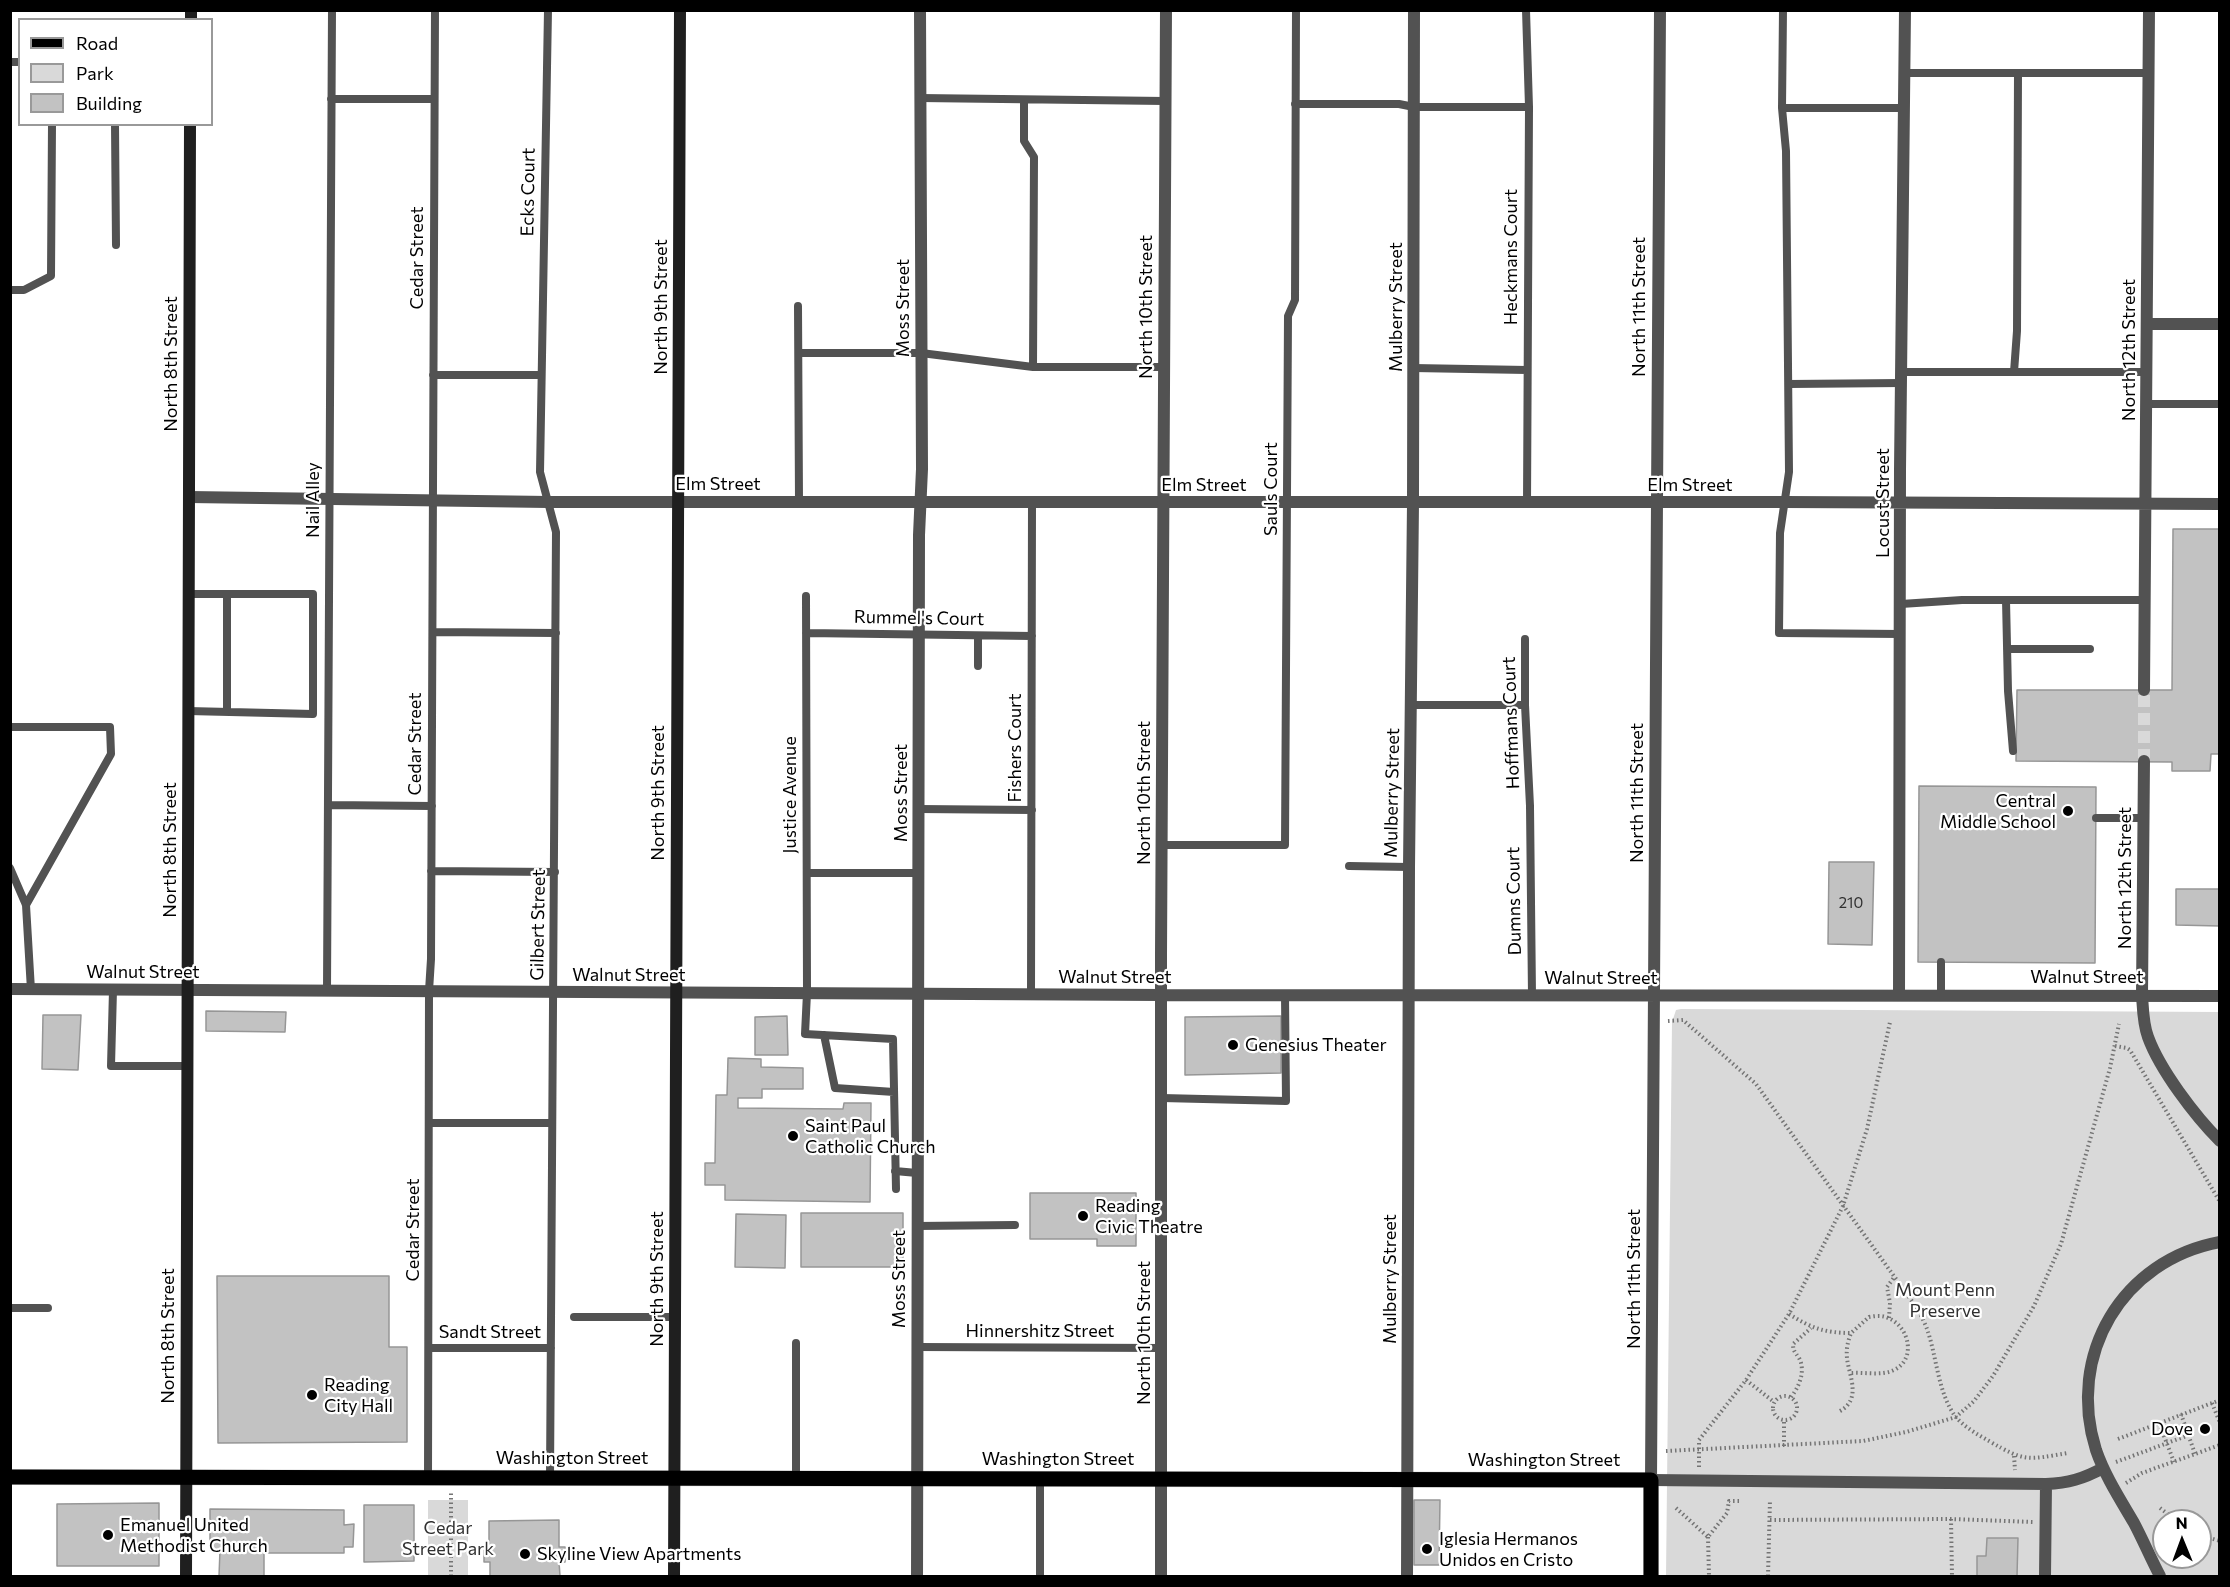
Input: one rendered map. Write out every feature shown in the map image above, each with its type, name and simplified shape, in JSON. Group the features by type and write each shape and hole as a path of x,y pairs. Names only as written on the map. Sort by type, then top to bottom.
{"main road":[{"name":"North 9th Street","path":"674,1576 681,10"},
{"name":"North 8th Street","path":"186,1576 190,126"},
{"name":"Washington Street","path":"10,1477 1651,1480"},
{"name":"North 11th Street","path":"1651,1480 1651,1576"}],"street":[{"name":"Moss Street","path":"917,1576 921,502 920,10"},
{"name":"North 10th Street","path":"1161,1576 1166,10"},
{"name":"Mulberry Street","path":"1407,1576 1414,10"},
{"name":"North 11th Street","path":"1651,1480 1660,10"},
{"name":"Locust Street","path":"1899,995 1905,10"},
{"name":"North 12th Street","path":"2144,690 2149,10"},
{"path":"2147,324 2220,324"},
{"name":"Elm Street","path":"189,497 678,502 2220,504"},
{"name":"North 12th Street","path":"2144,761 2142,995 2145,1024 2148,1038 2162,1066 2188,1103 2220,1141"},
{"name":"Walnut Street","path":"10,989 1408,996 2220,996"},
{"path":"2160,1576 2103,1468 2095,1447 2089,1418 2088,1395 2091,1362 2101,1330 2126,1294 2147,1274 2170,1259 2200,1245 2220,1242"},
{"name":"Washington Street","path":"1651,1480 2046,1484 2069,1483 2088,1477 2103,1468"},
{"path":"2045,1576 2046,1484"}],"lane":[{"name":"Nail Alley","path":"327,991 332,10"},
{"name":"Cedar Street","path":"428,1477 435,10"},
{"name":"Ecks Court","path":"541,375 548,10"},
{"name":"Sauls Court","path":"1162,845 1286,845 1288,316 1295,300 1296,10"},
{"name":"Heckmans Court","path":"1526,10 1528,107 1527,503"},
{"path":"1783,10 1782,108 1786,151 1789,472 1780,533 1779,633 1901,634"},
{"path":"1905,73 2149,73"},
{"path":"2014,372 2017,331 2018,73"},
{"path":"920,98 1165,101"},
{"path":"331,99 434,99"},
{"path":"1024,100 1024,141 1034,157 1033,367"},
{"path":"1295,104 1528,107"},
{"path":"1782,108 1904,108"},
{"path":"10,290 24,290 51,276 52,126"},
{"path":"115,126 116,245"},
{"path":"798,306 799,502"},
{"path":"799,352 921,353 1033,367 1164,367"},
{"path":"1413,368 1527,370"},
{"path":"1789,384 2014,372 2146,372"},
{"path":"433,375 541,375"},
{"name":"Gilbert Street","path":"541,375 540,472 556,532 550,1478"},
{"path":"2146,404 2220,405"},
{"name":"Fishers Court","path":"1031,994 1032,502"},
{"path":"188,711 313,714 313,594 189,594"},
{"path":"227,594 227,712"},
{"name":"Justice Avenue","path":"806,596 807,993 805,1034 824,1035"},
{"path":"1901,604 1962,600 2145,600"},
{"path":"2006,600 2009,720 2013,751"},
{"path":"433,632 555,633"},
{"name":"Rummel's Court","path":"806,633 1032,636"},
{"path":"978,636 978,666"},
{"name":"Hoffmans Court","path":"1525,639 1525,705 1530,806"},
{"path":"2007,649 2090,649"},
{"path":"1411,705 1525,705"},
{"path":"10,727 110,727 111,754 26,905"},
{"path":"328,805 432,806"},
{"name":"Dumns Court","path":"1530,806 1532,996"},
{"path":"919,809 1032,810"},
{"path":"2096,818 2144,818"},
{"path":"1349,866 1409,867"},
{"path":"10,868 26,905 31,990"},
{"path":"431,871 555,872"},
{"path":"807,873 919,873"},
{"path":"1941,962 1941,995"},
{"path":"113,990 111,1066 187,1066"},
{"path":"1162,1098 1286,1101 1285,995"},
{"path":"894,1092 835,1088 824,1035 893,1039 896,1189"},
{"path":"429,1123 552,1123"},
{"path":"895,1171 917,1173"},
{"path":"917,1226 1015,1225"},
{"path":"10,1308 48,1308"},
{"path":"574,1317 675,1317"},
{"path":"795,1478 796,1343"},
{"name":"Hinnershitz Street","path":"917,1347 1162,1348"},
{"name":"Sandt Street","path":"429,1348 551,1348"},
{"path":"1040,1479 1040,1576"}],"path":[{"path":"1683,1020 1756,1084 1895,1276 1919,1311 1928,1333 1937,1372 1956,1417 1979,1436 2014,1456 2024,1459 2068,1453"},
{"path":"1699,1451 1699,1440 1746,1380 1790,1314 1843,1206 1867,1129 1890,1022"},
{"path":"1652,1451 1699,1451 1863,1440 1906,1432 1956,1417 1974,1401 1993,1376 2034,1306 2061,1244 2120,1024"},
{"path":"2115,1046 2130,1050 2220,1202"},
{"path":"1888,1318 1890,1303 1887,1287 1895,1276"},
{"path":"1790,1314 1811,1328 1851,1333"},
{"path":"1840,1411 1847,1408 1852,1398 1851,1373 1846,1359 1851,1333 1869,1317 1888,1318 1895,1322 1908,1342 1907,1358 1896,1370 1851,1373"},
{"path":"1791,1397 1798,1387 1801,1373 1800,1359 1794,1353 1793,1344 1811,1328"},
{"path":"1746,1380 1774,1402"},
{"path":"1784,1396 1791,1397 1797,1404 1797,1412 1792,1418 1784,1420 1774,1414 1774,1402 1784,1396"},
{"path":"2118,1439 2220,1400"},
{"path":"2212,1402 2220,1422"},
{"path":"2181,1414 2195,1454"},
{"path":"1784,1420 1784,1446"},
{"path":"2159,1422 2174,1462"},
{"path":"2134,1455 2189,1436"},
{"path":"2142,1473 2220,1445"},
{"path":"451,1477 451,1576"},
{"path":"1768,1576 1770,1500"},
{"path":"1709,1576 1708,1536 1726,1513 1729,1501 1742,1501"},
{"path":"1676,1508 1708,1536"},
{"path":"1951,1519 1952,1576"},
{"path":"1770,1520 1951,1519 2046,1523"}],"green space":[{"name":"Mount Penn Preserve","path":"1681,1009 2219,1012 2219,1576 1666,1576 1672,1022 1676,1010"},
{"name":"Cedar Street Park","path":"428,1500 468,1500 468,1576 428,1576"}],"building":[{"path":"2173,529 2220,529 2220,754 2211,754 2210,771 2172,771 2172,762 2016,761 2017,690 2172,690"},
{"path":"1919,786 2096,787 2095,963 1918,962"},
{"path":"1829,862 1874,862 1872,945 1828,944"},
{"path":"2176,889 2220,889 2220,926 2176,925"},
{"path":"206,1011 286,1012 285,1032 206,1031"},
{"path":"43,1015 81,1015 78,1070 42,1069"},
{"path":"787,1016 788,1055 755,1055 755,1017"},
{"name":"Genesius Theater","path":"1281,1016 1281,1073 1185,1075 1185,1017"},
{"name":"Saint Paul Catholic Church","path":"728,1058 761,1059 761,1067 803,1068 803,1089 762,1089 762,1098 738,1098 738,1108 843,1109 844,1103 871,1103 870,1202 725,1200 725,1185 705,1185 705,1163 715,1163 716,1095 727,1095"},
{"name":"Reading Civic Theatre","path":"1030,1193 1136,1193 1136,1246 1097,1246 1097,1239 1030,1239"},
{"path":"801,1213 903,1213 903,1267 801,1267"},
{"path":"736,1214 786,1215 785,1268 735,1267"},
{"name":"Reading City Hall","path":"217,1276 389,1276 389,1347 407,1347 407,1442 218,1443"},
{"name":"Iglesia Hermanos Unidos en Cristo","path":"1414,1500 1440,1500 1439,1565 1414,1565"},
{"name":"Emanuel United Methodist Church","path":"159,1503 159,1566 57,1566 57,1504"},
{"path":"364,1505 414,1505 414,1561 364,1562"},
{"path":"210,1509 344,1510 344,1525 354,1524 353,1547 344,1547 344,1553 264,1553 264,1576 219,1576 220,1550 210,1550"},
{"name":"Skyline View Apartments","path":"559,1520 559,1547 565,1547 565,1562 559,1562 560,1576 490,1576 490,1562 484,1562 484,1547 489,1547 489,1521"},
{"path":"1987,1538 2018,1538 2017,1576 1977,1576 1977,1556 1986,1556"}],"tunnel":[{"path":"2144,690 2144,761"}],"place":[{"name":"Central Middle School","path":"2068,811"},
{"name":"Genesius Theater","path":"1233,1045"},
{"name":"Saint Paul Catholic Church","path":"793,1136"},
{"name":"Reading Civic Theatre","path":"1083,1216"},
{"name":"Reading City Hall","path":"312,1395"},
{"name":"Dove","path":"2205,1429"},
{"name":"Emanuel United Methodist Church","path":"108,1535"},
{"name":"Iglesia Hermanos Unidos en Cristo","path":"1427,1549"},
{"name":"Skyline View Apartments","path":"525,1554"}]}
